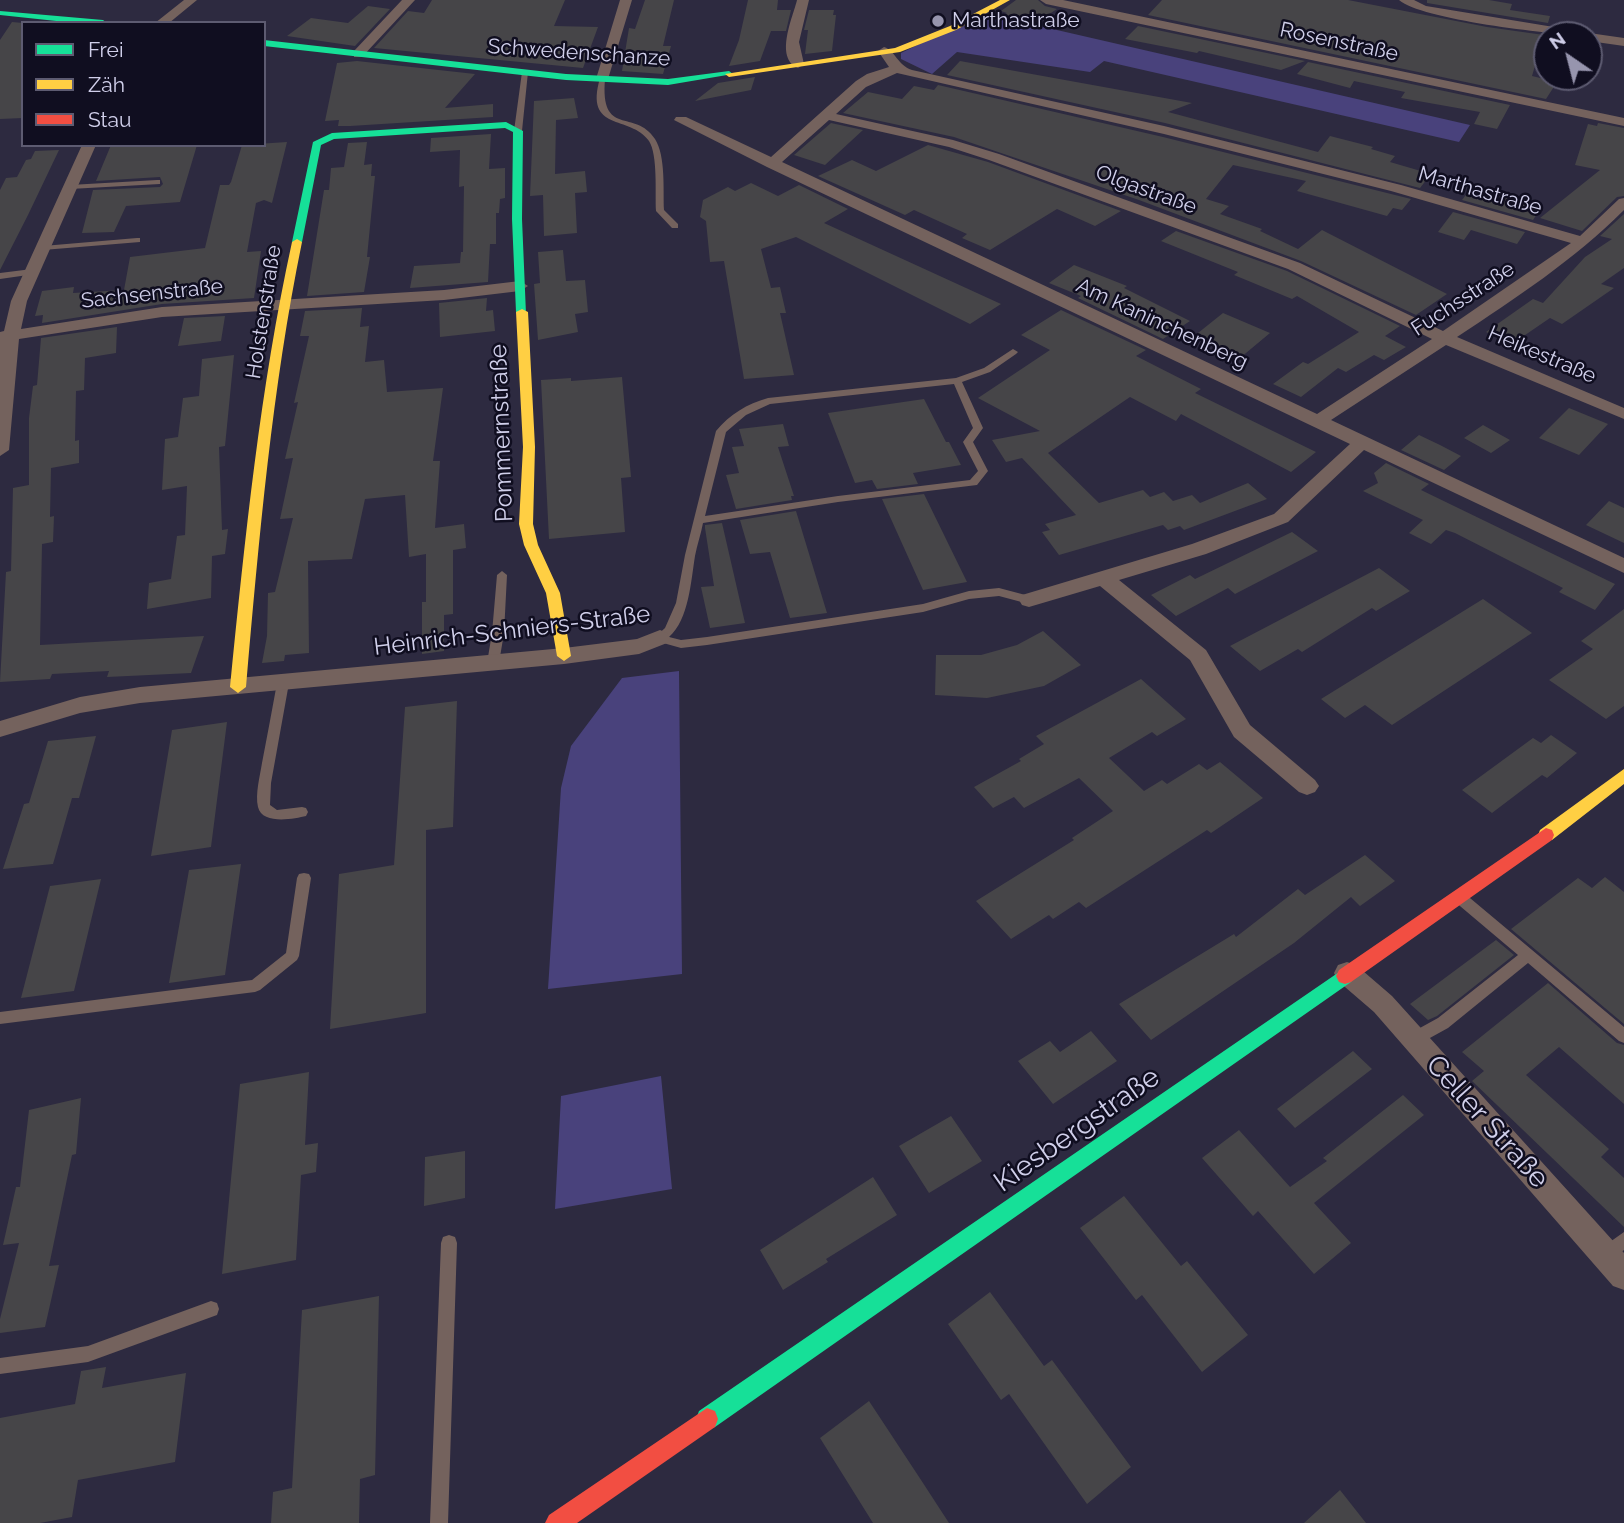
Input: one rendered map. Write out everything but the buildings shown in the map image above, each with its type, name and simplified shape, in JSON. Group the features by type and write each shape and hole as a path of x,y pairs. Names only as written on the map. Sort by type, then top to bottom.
{"street":[{"path":"163,21 191,0"},
{"path":"358,54 409,0"},
{"path":"602,79 626,0"},
{"path":"798,64 794,59 792,47 803,0"},
{"name":"Schwedenschanze","path":"266,43 525,72 668,82 884,51 930,38 1006,0"},
{"name":"Rosenstraße","path":"1046,0 1624,122"},
{"path":"1405,0 1423,9 1533,27"},
{"path":"3,15 78,21"},
{"path":"1603,39 1624,42"},
{"path":"772,164 824,115 872,77 897,69 884,51"},
{"name":"Marthastraße","path":"897,69 952,84 1164,130 1396,188 1583,242"},
{"name":"Olgastraße","path":"824,115 943,142 994,157 1294,266 1442,337"},
{"name":"Am Kaninchenberg","path":"681,120 1624,566"},
{"name":"Holstenstraße","path":"238,687 253,530 284,304 291,285 316,144 332,136 489,126 516,129"},
{"name":"Pommernstraße","path":"516,129 520,286 529,447 526,523 531,545 553,593 564,656"},
{"path":"0,450 6,335 88,147"},
{"name":"Fuchsstraße","path":"1316,422 1442,337 1512,294 1583,242 1624,202"},
{"name":"Sachsenstraße","path":"6,335 162,312 444,295 520,286"},
{"name":"Heikestraße","path":"1442,337 1624,414"},
{"path":"1029,600 1199,549 1281,518 1361,443"},
{"path":"1104,578 1198,654 1242,731 1307,786"},
{"name":"Heinrich-Schniers-Straße","path":"0,729 80,705 140,695 564,656 639,646 660,639"},
{"name":"Kiesbergstraße","path":"557,1523 1459,897 1624,775"},
{"name":"Celler Straße","path":"1347,973 1383,1004 1618,1257"}],"lane":[{"path":"516,129 525,72"},
{"path":"602,79 599,96 608,117 619,124 643,130 653,140 657,149 660,211 675,226"},
{"path":"70,187 157,182"},
{"path":"43,248 137,240"},
{"path":"0,275 32,272"},
{"path":"660,639 670,630 682,603 721,431 745,409 768,401 957,381 987,370 1013,352"},
{"path":"699,520 973,482 983,471 968,442 978,428 957,381"},
{"path":"493,663 502,575"},
{"name":"Heinrich-Schniers-Straße","path":"660,639 681,644 707,641 923,608 969,595 999,592 1029,600"},
{"path":"283,682 263,799 264,807 275,815 302,812"},
{"path":"0,1018 255,986 292,956 304,878"},
{"path":"1459,897 1624,1036"},
{"path":"1414,1039 1444,1023 1528,955"},
{"path":"439,1523 449,1243"},
{"path":"0,1366 88,1354 211,1309"}],"shaded area":[{"path":"983,13 1470,125 1459,142 1104,61 1090,72 957,52 932,74 901,59 901,53"},
{"path":"679,671 682,974 548,989 561,788 571,746 622,678"},
{"path":"661,1076 672,1189 555,1209 561,1096"}],"traffic: fast":[{"path":"0,13 82,21"},
{"path":"266,43 566,77 668,82 729,74"},
{"path":"297,242 316,144 332,136 506,125 518,131 517,219 522,312"},
{"path":"707,1419 1345,976"}],"traffic: slow":[{"path":"729,74 897,50 953,28 1006,0"},
{"path":"238,687 253,530 284,304 297,242"},
{"path":"522,312 529,447 526,524 531,545 553,593 564,656"},
{"path":"1546,835 1624,775"}],"traffic: jam":[{"path":"1345,976 1546,835"},
{"path":"557,1523 707,1419"}],"place":[{"name":"Marthastraße","path":"938,21"}]}
